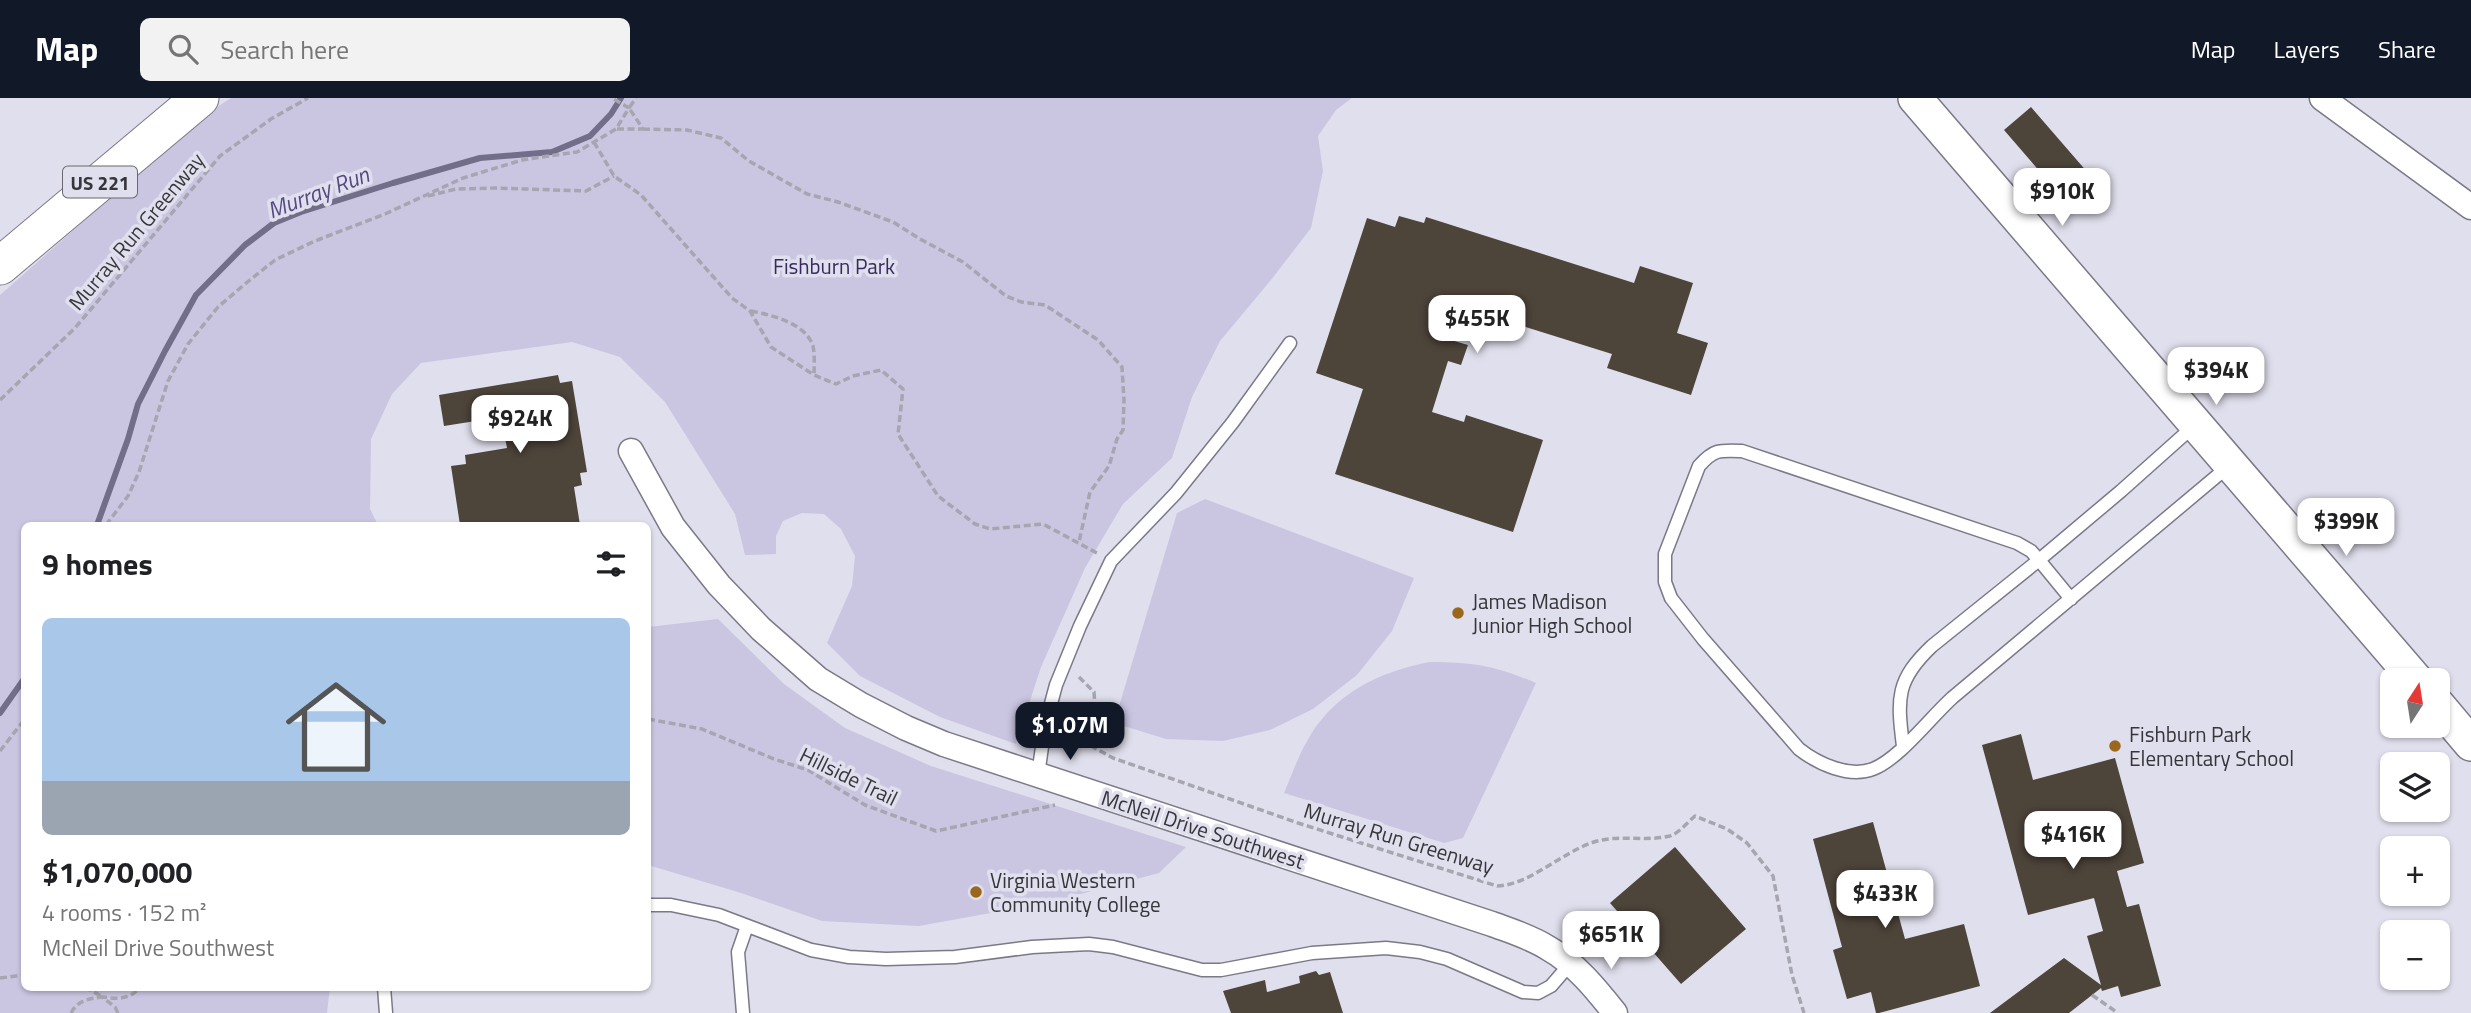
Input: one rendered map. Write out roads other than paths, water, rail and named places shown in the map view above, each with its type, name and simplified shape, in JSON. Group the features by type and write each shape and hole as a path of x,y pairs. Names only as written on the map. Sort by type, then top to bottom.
{"main road":[{"name":"US 221","path":"0,266 200,98"},
{"path":"1915,98 2406,668"},
{"path":"2450,716 2467,732"}],"street":[{"path":"2322,98 2471,207"},
{"name":"McNeil Drive Southwest","path":"631,451 673,527 719,584 761,629 818,679 861,705 906,729 944,744 1530,938 1570,964 1615,1013"}],"lane":[{"path":"1038,775 1045,726 1056,685 1111,561 1176,493 1233,422 1290,343"},
{"path":"1903,746 1900,721 1901,690 1905,676 1917,660 2121,491 2196,425"},
{"path":"2071,599 2031,551 2017,543 1742,451 1718,450 1699,466 1665,554 1665,582 1671,598 1703,639 1799,749 1832,768 1856,773 1872,770 1887,762 1949,701 2071,599 2231,465"},
{"path":"651,905 671,905 719,915 811,950 849,957 955,957 1032,947 1089,944 1114,947 1202,970 1222,970 1312,953 1386,948 1447,959 1523,992 1538,993 1551,986 1570,964"},
{"path":"743,1013 738,952 747,926"},
{"path":"384,991 386,1013"}],"waterway":[{"name":"Murray Run","path":"98,522 138,404 165,351 196,295 245,245 274,223 393,183 480,158 552,152 590,136 611,114 621,98"},
{"name":"Murray Run","path":"0,713 21,683"}],"place":[{"name":"James Madison Junior High School","path":"1458,613"},
{"name":"Fishburn Park Elementary School","path":"2115,746"},
{"name":"Virginia Western Community College","path":"976,892"}],"park label":[{"name":"Fishburn Park","path":"834,266"}]}
